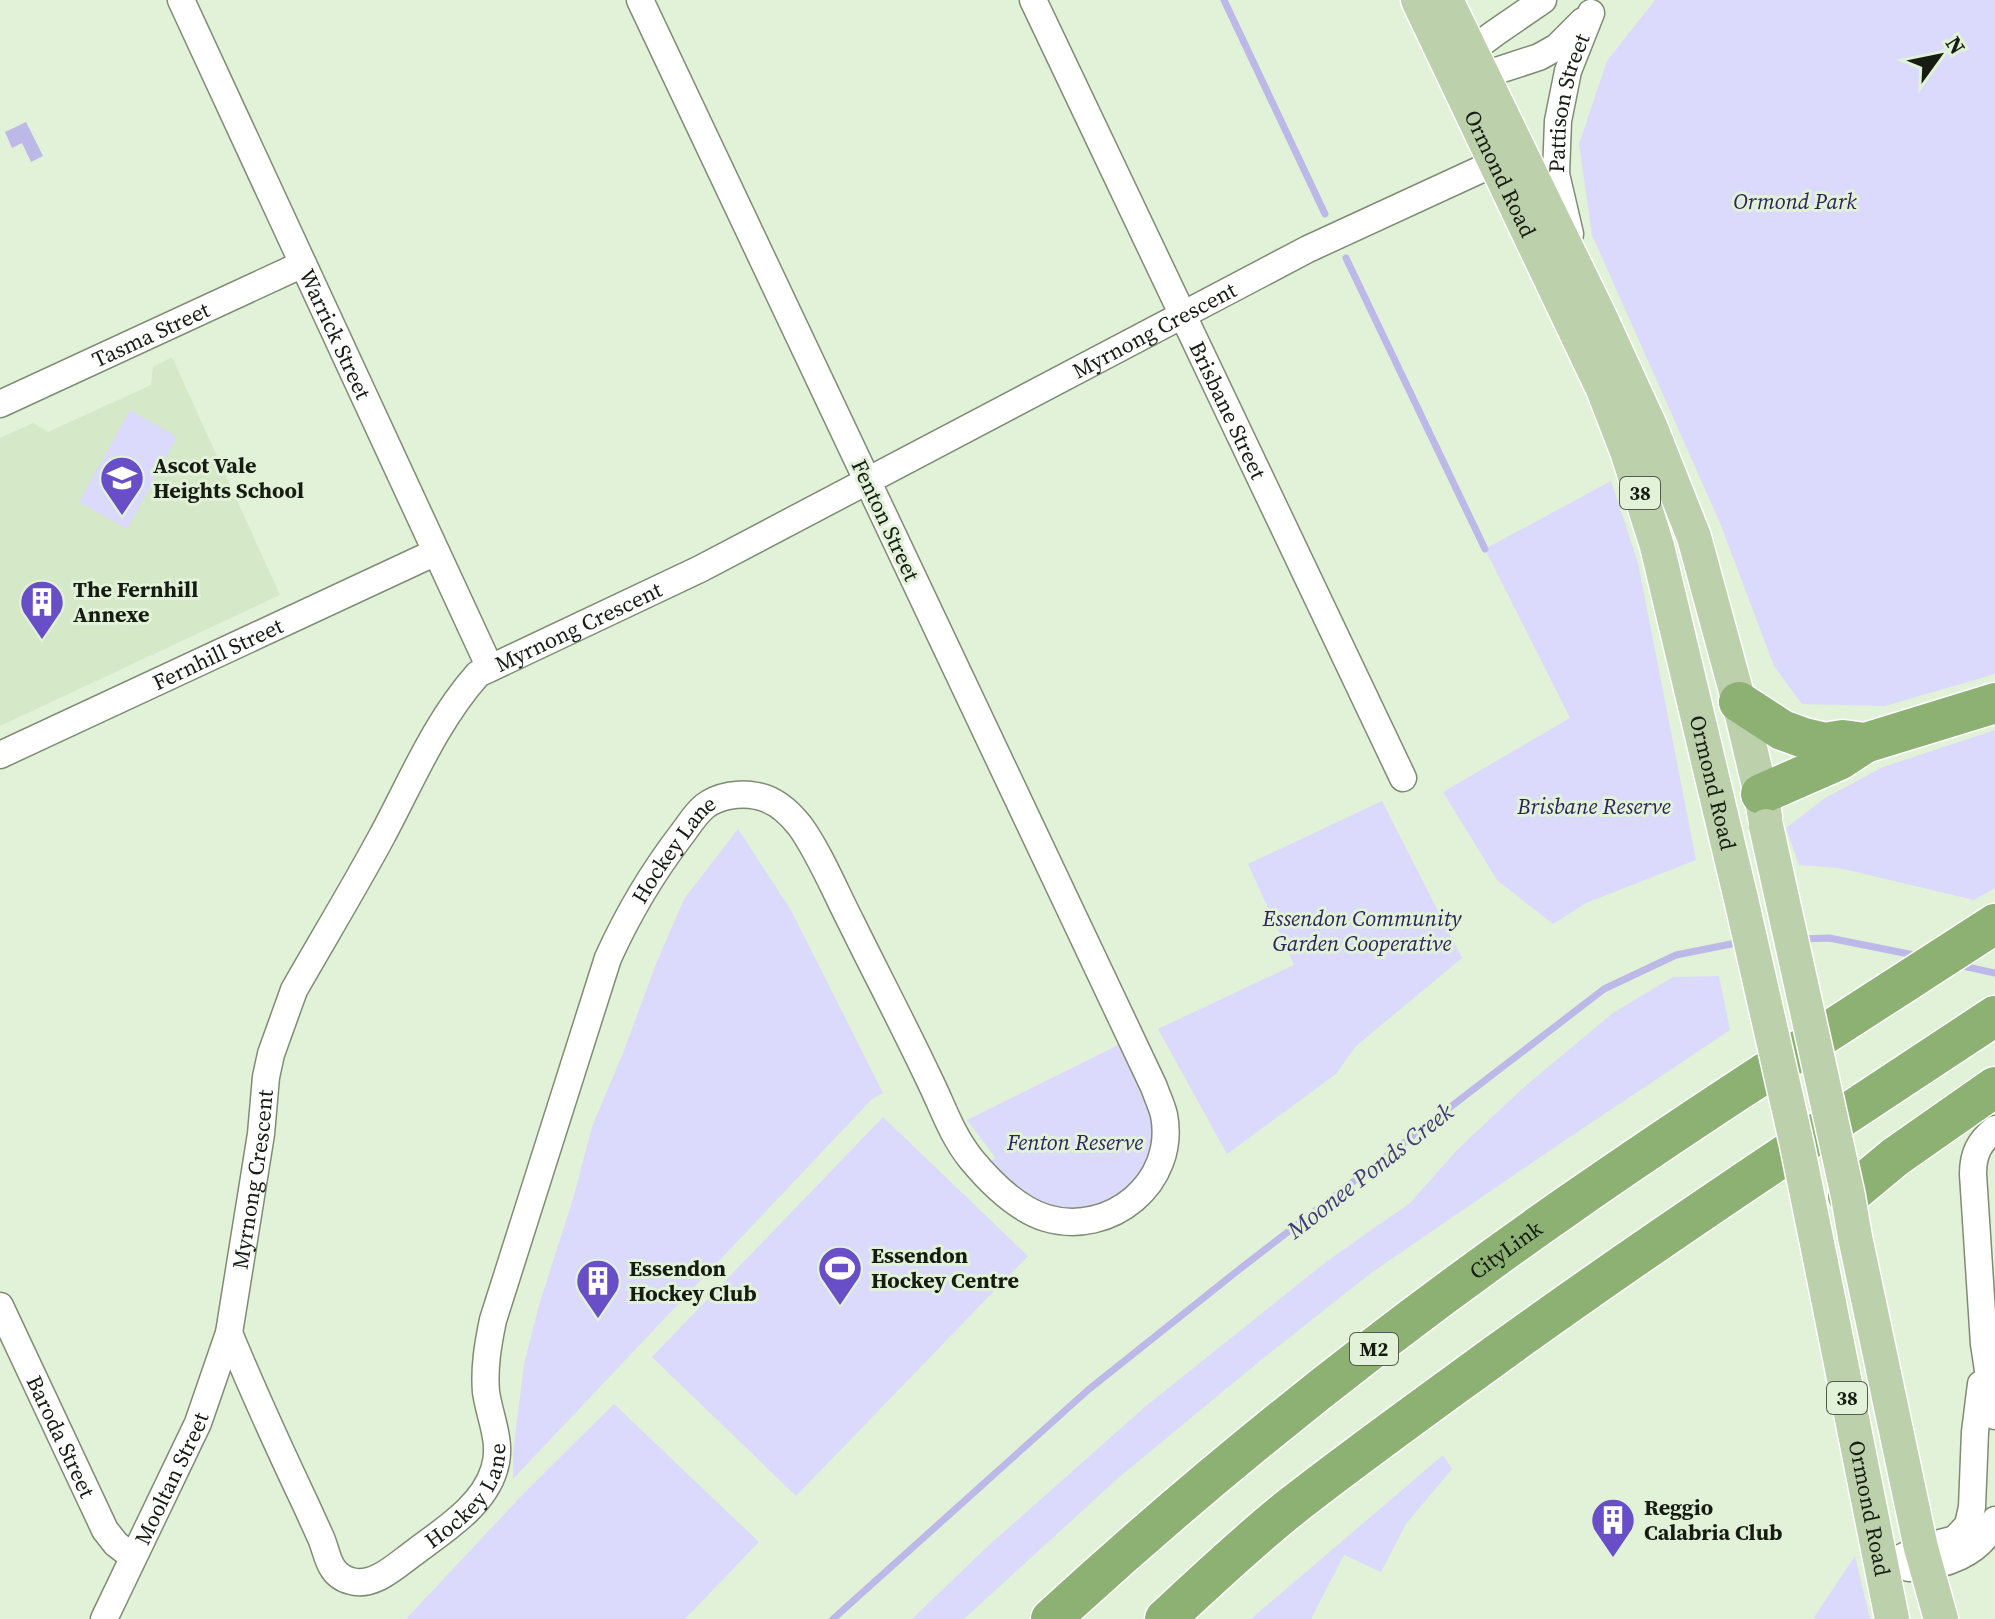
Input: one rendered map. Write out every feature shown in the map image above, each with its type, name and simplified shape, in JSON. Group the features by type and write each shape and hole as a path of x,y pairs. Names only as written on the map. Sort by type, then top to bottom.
{"highway":[{"path":"1739,702 1782,730 1804,738 1825,743 1843,740 1865,743"},
{"path":"1764,810 1865,743 1995,703"},
{"name":"CityLink","path":"1051,1619 1189,1497 1287,1416 1434,1303 1571,1203 1995,924"},
{"path":"1165,1619 1290,1508 1401,1424 1722,1196 1995,1016"},
{"path":"1848,1196 1916,1142 1995,1087"},
{"path":"1837,1150 1888,1149 1916,1142"}],"main road":[{"name":"Ormond Road","path":"1418,0 1467,63"},
{"name":"Ormond Road","path":"1446,0 1467,63 1627,451 1657,546 1797,1145 1890,1611"},
{"name":"Ormond Road","path":"1507,158 1585,288 1650,426 1694,537 1739,702 1764,810 1924,1557"},
{"path":"1721,810 1764,810"},
{"path":"1797,1145 1837,1150"},
{"name":"38","path":"1924,1557 1941,1619"}],"street":[{"name":"Warrick Street","path":"181,0 490,668"},
{"name":"Fenton Street","path":"640,0 1131,1041"},
{"name":"Brisbane Street","path":"1033,0 1403,778"},
{"path":"1467,63 1543,0"},
{"name":"Pattison Street","path":"1467,63 1496,71 1551,51 1596,6"},
{"name":"Pattison Street","path":"1585,288 1556,174 1558,121 1568,71 1596,6"},
{"name":"Myrnong Crescent","path":"229,1333 261,1134 266,1077 284,1013 435,735 464,689 478,674 688,575 1318,244 1507,158"},
{"name":"Tasma Street","path":"0,404 303,264"},
{"name":"Fernhill Street","path":"0,755 436,552"},
{"name":"Hockey Lane","path":"229,1333 331,1566 339,1576 361,1582 392,1569 461,1516 481,1496 489,1483 498,1453 487,1394 487,1346 608,958 630,911 698,813 707,805 735,795 761,797 783,809 800,827 922,1064 952,1130 987,1177 1026,1208 1061,1222 1093,1221 1131,1203 1145,1188 1162,1156 1164,1115 1131,1041"},
{"path":"1995,1129 1981,1142 1973,1163 1984,1344 1995,1416"},
{"name":"Baroda Street","path":"0,1306 105,1530 116,1544 133,1557"},
{"name":"Mooltan Street","path":"104,1619 198,1423 229,1333"},
{"path":"1984,1344 1975,1432 1988,1525"},
{"path":"1880,1568 1924,1557 1957,1558 1972,1550 1988,1525 1995,1492"}],"shaded area":[{"path":"26,122 43,156 31,162 22,143 12,148 5,132"},
{"name":"Ascot Vale Heights School","path":"172,357 280,595 0,726 0,438 33,423 48,432 151,385 153,367"}],"green space":[{"name":"Ormond Park","path":"1655,0 1995,0 1995,674 1885,706 1802,704 1774,666 1720,523 1592,235 1579,144 1607,61"},
{"path":"130,410 177,437 127,529 79,502"},
{"name":"Brisbane Reserve","path":"1611,481 1638,563 1696,860 1586,903 1553,924 1497,880 1443,792 1570,718 1485,549"},
{"path":"1995,730 1995,888 1974,900 1839,868 1799,865 1786,828 1825,798 1883,767"},
{"name":"Essendon Community Garden Cooperative","path":"1382,801 1462,958 1356,1046 1336,1074 1227,1154 1158,1029 1294,965 1248,864"},
{"path":"738,829 791,910 883,1093 872,1099 513,1479 524,1364 592,1127 684,899"},
{"path":"1719,976 1730,1030 1371,1273 1117,1479 964,1619 912,1619 988,1546 1146,1406 1326,1262 1410,1203 1458,1149 1522,1089 1613,1013 1673,977"},
{"name":"Fenton Reserve","path":"1120,1044 1150,1107 1154,1139 1143,1170 1123,1195 1100,1205 1073,1211 1037,1202 1018,1189 991,1162 995,1157 967,1120"},
{"name":"Essendon Hockey Centre","path":"883,1117 1028,1256 796,1496 652,1357"},
{"path":"614,1404 759,1542 685,1619 406,1619 525,1492"},
{"path":"1443,1455 1452,1469 1406,1524 1381,1572 1344,1555 1311,1619 1251,1619"},
{"path":"1855,1556 1870,1619 1814,1619 1815,1616"}],"waterway":[{"path":"1224,0 1325,214"},
{"path":"1346,258 1485,549"},
{"name":"Moonee Ponds Creek","path":"1801,939 1829,938 1919,956"},
{"name":"Moonee Ponds Creek","path":"833,1619 1088,1390 1241,1268 1604,989 1676,955 1741,942"},
{"name":"Moonee Ponds Creek","path":"1958,965 1995,973"}],"place":[{"name":"Ascot Vale Heights School","path":"122,517"},
{"name":"The Fernhill Annexe","path":"42,641"},
{"name":"Essendon Hockey Centre","path":"840,1307"},
{"name":"Essendon Hockey Club","path":"598,1320"},
{"name":"Reggio Calabria Club","path":"1613,1559"}]}
